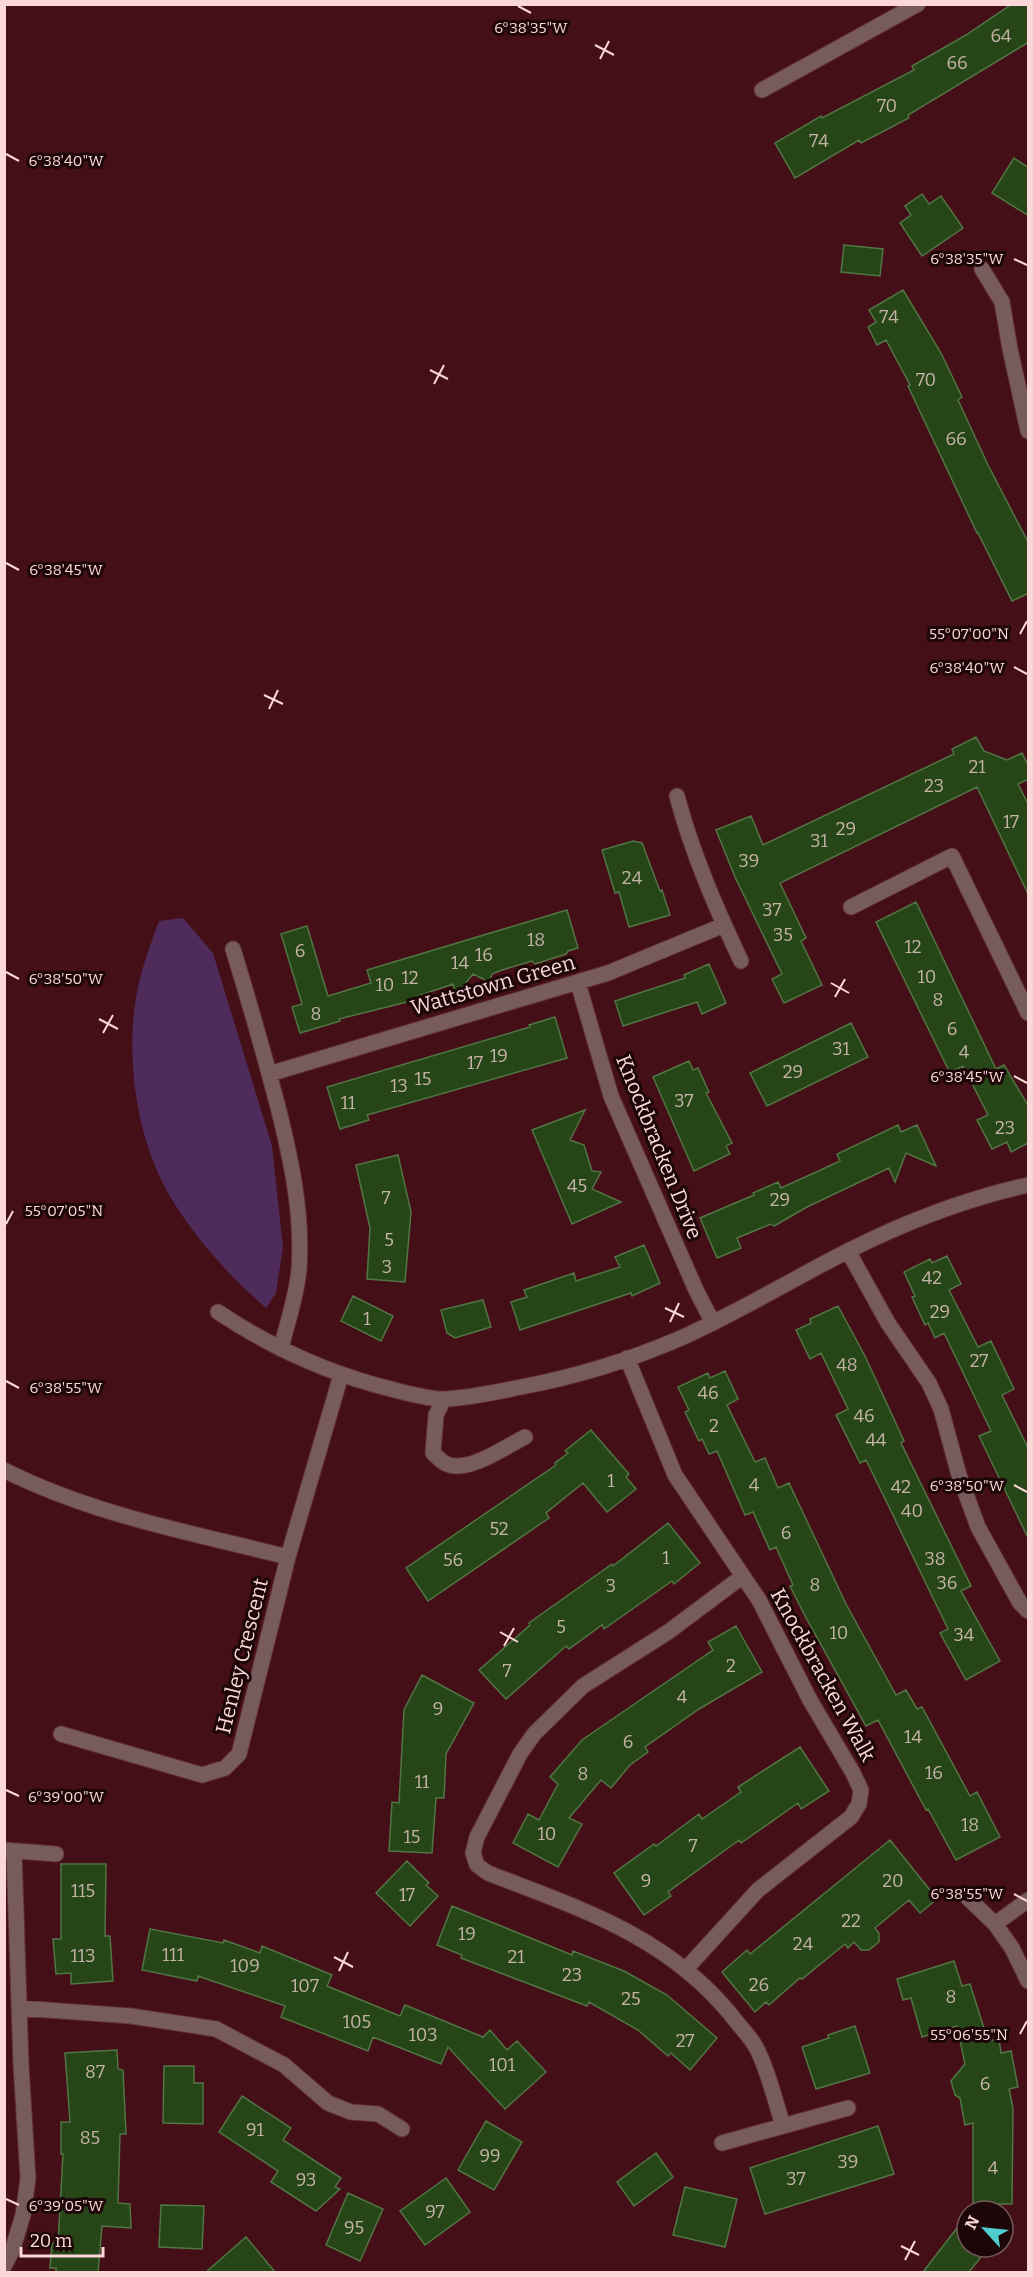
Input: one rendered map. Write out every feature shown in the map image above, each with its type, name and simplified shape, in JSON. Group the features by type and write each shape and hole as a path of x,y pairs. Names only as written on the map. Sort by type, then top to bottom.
{"street":[{"path":"762,90 918,4"},
{"path":"982,269 1002,302 1029,431"},
{"path":"677,796 684,823 724,925 741,961"},
{"path":"851,907 952,856 1029,1013"},
{"name":"Wattstown Green","path":"269,1074 513,1000 578,983 724,925"},
{"path":"233,949 269,1074 291,1162 299,1224 299,1270 281,1349"},
{"name":"Knockbracken Drive","path":"578,983 611,1096 696,1290 713,1323"},
{"path":"218,1312 251,1334 281,1349 363,1383 444,1399 493,1393 555,1381 627,1358 679,1338 713,1323 848,1251 908,1223 965,1203 1029,1185"},
{"path":"848,1251 888,1323 928,1383 941,1409 959,1475 978,1527 1020,1604 1029,1611"},
{"name":"Knockbracken Walk","path":"627,1358 675,1475 773,1625 810,1700 861,1790 860,1804 851,1817 758,1890 686,1969"},
{"name":"Henley Crescent","path":"61,1734 202,1774 225,1768 239,1754 288,1557 341,1375"},
{"path":"444,1399 436,1416 433,1453 442,1462 457,1467 480,1460 525,1437"},
{"name":"Henley Crescent","path":"4,1470 106,1511 288,1557"},
{"path":"743,1576 668,1632 583,1686 557,1710 534,1734 520,1754 477,1837 473,1853 477,1865 488,1873 603,1918 644,1940 686,1969 720,2001 756,2047 783,2126"},
{"path":"4,2266 12,2252 23,2215 28,2178 10,1850 56,1854"},
{"path":"967,1897 995,1924 1012,1948 1029,1982"},
{"path":"995,1924 1029,1900"},
{"path":"19,2008 131,2016 216,2029 284,2065 328,2103 351,2112 378,2114 402,2129"},
{"path":"4,2066 21,2065"},
{"path":"722,2143 848,2108"}],"shaded area":[{"path":"183,918 213,953 272,1146 283,1247 276,1293 266,1308 217,1260 176,1206 153,1160 138,1108 132,1055 135,1004 139,983 159,921"}],"building":[{"path":"1012,4 1029,4 1029,42 908,115 909,118 861,143 859,140 795,178 775,143 821,116 822,118 914,70 912,66 966,35"},
{"path":"1014,158 1029,168 1029,216 992,193"},
{"path":"922,194 929,204 941,196 963,228 922,256 900,223 911,215 905,206"},
{"path":"844,245 883,249 880,276 841,272"},
{"path":"903,290 941,353 962,397 958,400 988,465 1029,544 1029,593 1012,601 977,533 908,386 910,385 886,340 877,345 868,327 876,322 869,310"},
{"path":"976,737 984,751 1007,760 1022,753 1029,767 1029,779 1018,784 1029,806 1029,896 977,787 780,883 806,938 801,941 822,985 784,1003 772,979 782,974 735,877 716,830 751,816 763,845 954,754 952,749"},
{"path":"633,841 642,843 670,915 629,927 619,892 615,893 602,850"},
{"path":"916,902 996,1069 1004,1065 1029,1107 1028,1143 1011,1152 1007,1142 992,1149 977,1120 988,1115 963,1066 950,1073 876,922"},
{"path":"567,910 578,948 566,954 535,964 532,961 502,970 492,974 489,982 473,974 456,995 453,984 407,1002 339,1019 340,1021 300,1033 292,1007 302,1004 281,934 307,926 328,996 371,983 367,970"},
{"path":"709,964 726,1003 702,1014 697,1002 623,1026 615,1001 685,978 684,975"},
{"path":"555,1017 567,1058 367,1115 369,1120 340,1129 327,1087 530,1027 529,1025"},
{"path":"851,1023 868,1057 767,1106 750,1073"},
{"path":"689,1061 693,1070 698,1068 709,1092 706,1093 732,1143 726,1146 730,1154 694,1171 653,1077"},
{"path":"585,1110 570,1140 584,1145 592,1171 601,1172 592,1189 621,1202 572,1224 532,1130"},
{"path":"898,1125 901,1132 917,1125 936,1166 906,1153 895,1182 889,1168 807,1207 774,1226 771,1224 737,1238 741,1248 717,1258 700,1218 778,1182 781,1188 840,1161 837,1154"},
{"path":"398,1155 411,1212 405,1282 367,1279 370,1228 356,1165"},
{"path":"644,1245 660,1283 632,1296 631,1293 520,1330 511,1302 527,1297 524,1290 574,1273 576,1281 620,1267 615,1257"},
{"path":"947,1256 961,1284 949,1290 978,1347 991,1341 1014,1389 1002,1395 1029,1450 1029,1540 979,1436 991,1431 944,1333 935,1338 928,1323 925,1325 904,1272 930,1259 932,1263"},
{"path":"353,1296 393,1316 381,1341 341,1321"},
{"path":"483,1300 491,1327 455,1338 447,1333 441,1310"},
{"path":"838,1306 865,1356 904,1441 901,1443 971,1586 961,1591 1000,1661 966,1680 940,1633 948,1629 866,1460 860,1463 836,1415 848,1409 821,1353 810,1359 796,1330 811,1323 810,1319"},
{"path":"725,1371 738,1399 727,1405 755,1462 765,1458 778,1488 789,1483 846,1604 896,1695 906,1690 917,1709 922,1707 970,1796 977,1792 1000,1837 956,1860 928,1809 926,1810 878,1720 866,1726 804,1614 790,1586 793,1585 776,1547 770,1550 753,1512 745,1515 717,1451 709,1454 702,1439 699,1441 685,1412 689,1410 678,1387 708,1373 710,1378"},
{"path":"591,1430 629,1474 626,1477 636,1489 607,1512 583,1483 546,1513 549,1518 428,1601 406,1568 556,1465 555,1463 568,1453 565,1451"},
{"path":"668,1523 700,1563 674,1584 672,1581 604,1629 602,1625 569,1649 566,1646 506,1699 479,1670 530,1625 529,1623 612,1564 613,1566"},
{"path":"736,1626 762,1672 699,1709 645,1747 648,1752 630,1765 611,1788 601,1780 569,1818 582,1824 558,1867 513,1843 528,1814 539,1820 558,1784 550,1777 582,1740 713,1650 708,1642"},
{"path":"422,1675 474,1703 446,1754 444,1798 436,1798 432,1853 389,1851 392,1802 399,1803 404,1710"},
{"path":"800,1747 829,1791 801,1809 798,1803 741,1843 739,1840 668,1892 671,1896 644,1915 614,1873 699,1814 702,1819 741,1792 738,1787"},
{"path":"890,1840 937,1899 920,1913 909,1900 875,1928 879,1933 879,1942 869,1950 861,1950 854,1942 848,1948 845,1944 769,2005 766,2002 755,2012 722,1972 747,1950 750,1954"},
{"path":"407,1861 429,1883 426,1885 438,1896 410,1926 376,1893"},
{"path":"61,1864 106,1864 105,1936 110,1936 113,1981 71,1984 71,1973 56,1974 53,1939 61,1939"},
{"path":"452,1906 572,1955 573,1951 624,1971 667,1995 717,2038 690,2070 671,2053 668,2056 638,2030 589,2002 587,2006 461,1958 462,1955 437,1945"},
{"path":"150,1929 223,1943 224,1940 260,1953 262,1946 332,1975 327,1986 400,2016 405,2005 483,2037 490,2030 507,2050 517,2041 546,2072 505,2109 448,2047 441,2064 373,2037 368,2051 281,2017 285,2006 198,1976 197,1981 142,1970"},
{"path":"954,1961 962,1986 970,1984 988,2041 999,2039 1001,2053 1011,2051 1018,2087 1009,2089 1013,2108 1012,2199 973,2199 973,2123 965,2125 960,2098 955,2095 951,2081 965,2064 957,2026 922,2037 911,1998 903,2000 897,1979"},
{"path":"855,2026 870,2073 816,2089 802,2047"},
{"path":"117,2050 118,2069 123,2070 126,2134 120,2134 118,2203 130,2204 131,2228 102,2226 98,2272 56,2272 56,2268 50,2268 52,2243 58,2244 63,2154 61,2154 61,2122 70,2122 65,2053"},
{"path":"164,2066 194,2066 194,2083 203,2083 203,2124 163,2123"},
{"path":"242,2096 291,2128 283,2140 341,2178 335,2187 340,2189 316,2211 271,2182 278,2171 219,2132"},
{"path":"486,2121 522,2142 494,2190 458,2170"},
{"path":"878,2126 894,2174 765,2214 750,2168"},
{"path":"656,2153 673,2177 634,2206 617,2182"},
{"path":"446,2178 470,2212 425,2245 400,2211"},
{"path":"685,2187 737,2199 725,2247 673,2235"},
{"path":"348,2193 383,2209 360,2261 326,2245"},
{"path":"161,2205 204,2206 202,2249 159,2247"},
{"path":"955,2231 955,2259 979,2259 969,2272 923,2272"},
{"path":"246,2237 275,2272 206,2272"}]}
